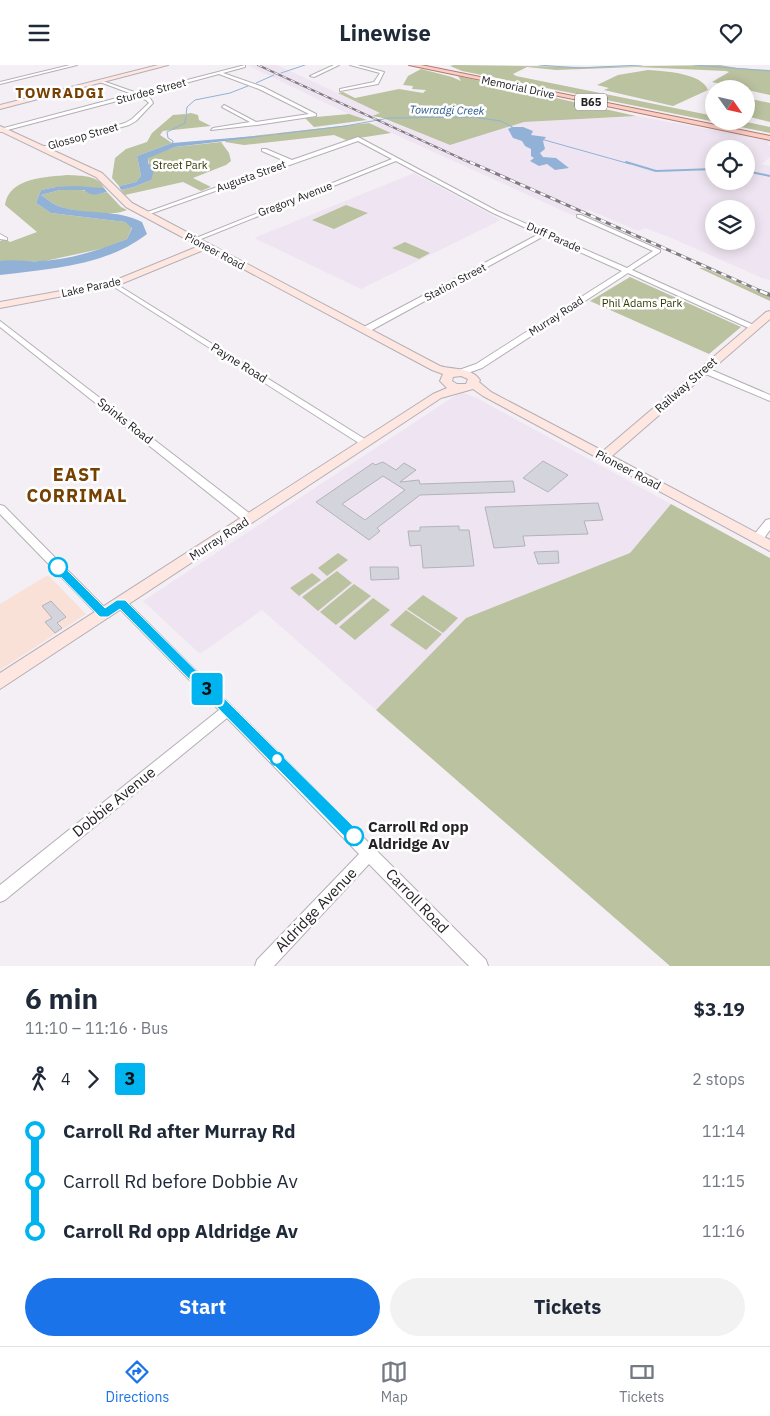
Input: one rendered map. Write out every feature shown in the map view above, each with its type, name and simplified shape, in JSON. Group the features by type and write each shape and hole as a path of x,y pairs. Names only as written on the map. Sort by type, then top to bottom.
{"main road":[{"path":"142,65 152,69"},
{"path":"0,107 165,65"},
{"name":"Memorial Drive","path":"412,65 770,136"},
{"name":"Memorial Drive","path":"425,65 770,136"},
{"name":"Pioneer Road","path":"2,130 99,175 126,203 770,545"},
{"name":"Lake Parade","path":"0,305 113,284 206,246"},
{"name":"Railway Street","path":"603,457 770,314"},
{"name":"Murray Road","path":"0,682 460,380"}],"street":[{"path":"0,83 75,65"},
{"path":"312,77 337,65"},
{"path":"342,90 376,83 382,72 352,65"},
{"name":"Sturdee Street","path":"2,130 244,66"},
{"path":"213,129 314,115 252,84 219,73"},
{"path":"102,81 137,95"},
{"name":"Glossop Street","path":"42,148 132,121 151,102 137,95"},
{"path":"224,106 257,124"},
{"name":"Duff Parade","path":"358,139 495,212 754,327"},
{"name":"Augusta Street","path":"146,214 358,139"},
{"path":"264,150 292,162"},
{"name":"Gregory Avenue","path":"194,240 397,159"},
{"name":"Murray Road","path":"460,380 658,251 579,216"},
{"name":"Station Street","path":"365,330 545,233"},
{"name":"Payne Road","path":"113,284 365,443"},
{"name":"Spinks Road","path":"0,323 249,519"},
{"path":"704,369 770,398"},
{"path":"0,508 104,614"},
{"path":"756,539 770,523"},
{"name":"Carroll Road","path":"121,603 480,966"},
{"name":"Dobbie Avenue","path":"0,895 228,710"},
{"name":"Aldridge Avenue","path":"262,966 370,853"}],"shaded area":[{"path":"247,65 277,65 381,113 359,119"},
{"path":"636,116 705,128 705,130 770,140 768,145 770,145 770,157 762,164 770,166 770,280 645,228 638,231 589,210 574,216 372,124 386,120 450,145 524,122"},
{"path":"414,173 501,220 361,289 254,238"},
{"path":"464,393 477,398 671,504 630,553 466,618 376,710 262,610 200,654 143,601 456,395"},
{"path":"48,575 86,614 0,670 0,604"}],"green space":[{"path":"720,65 770,70 770,95 755,92 755,80 715,80 729,72 726,71 636,67 556,70 527,67 513,74 705,114 705,120 462,71 450,66 587,67"},
{"path":"421,69 461,81 458,76 636,116 524,122 450,145 383,118 372,116 380,113 338,93 343,92 355,98 399,89 423,93 426,90 412,89 413,86 403,85 408,76"},
{"path":"648,70 672,72 691,76 698,80 705,86 705,91 673,106 604,90 609,88 597,85 618,75"},
{"path":"755,100 770,103 770,122 755,118"},
{"path":"185,114 185,117 186,114 198,115 199,120 211,126 163,131 160,135 172,143 137,156 141,176 136,182 119,186 112,178 115,158 126,149 147,142 152,133 173,115"},
{"path":"349,114 367,120 314,127 305,118"},
{"path":"369,123 391,133 346,140 334,135 244,145 225,142 226,139"},
{"path":"755,124 770,127 770,133 755,130"},
{"name":"Street Park","path":"221,142 229,153 231,161 226,165 193,178 211,187 201,191 183,182 125,195 121,190 151,180 148,158 151,155 175,147"},
{"path":"69,175 94,178 104,188 56,187 41,190 36,203 51,213 125,222 132,227 127,239 105,248 45,261 0,261 0,241 5,239 10,242 37,232 5,205 8,196 14,189 30,180"},
{"path":"60,190 80,190 92,193 107,192 121,207 127,210 113,213 76,211 58,206 41,195"},
{"path":"346,205 368,213 334,229 312,220"},
{"path":"405,242 430,253 419,259 392,248"},
{"path":"699,268 704,268 770,297 770,301"},
{"name":"Phil Adams Park","path":"630,277 741,327 709,354 590,301"},
{"path":"671,504 770,558 770,966 670,966 376,710 466,618 630,553"},
{"path":"338,553 348,560 327,576 318,568"},
{"path":"337,571 352,583 318,611 302,597"},
{"path":"312,573 321,580 299,596 290,588"},
{"path":"354,584 371,596 336,625 320,612"},
{"path":"423,595 458,618 443,633 407,609"},
{"path":"373,598 390,610 355,640 339,627"},
{"path":"406,610 442,634 426,650 390,625"}],"water":[{"path":"523,127 533,131 531,135 546,137 543,141 545,149 540,153 543,157 556,158 569,168 555,170 547,164 539,166 530,161 534,158 531,156 531,149 525,146 522,141 513,138 508,129"},
{"path":"283,134 175,147 148,158 148,163 154,170 151,180 121,190 119,186 136,182 141,176 137,156 172,143"},
{"path":"76,186 104,188 107,192 89,194 84,190 60,190 41,195 61,207 123,215 132,218 142,222 147,234 131,245 95,259 57,268 0,275 0,261 62,259 95,251 127,239 132,228 125,222 51,213 36,203 41,190"}],"building":[{"path":"543,461 568,475 548,492 523,478"},
{"path":"383,462 396,470 404,463 416,470 400,482 419,480 420,484 513,481 515,492 420,495 377,528 380,531 369,540 316,502 373,463 375,465","holes":["383,476 405,490 365,520 342,504"]},
{"path":"598,503 603,520 584,521 588,534 523,536 525,546 494,548 485,507"},
{"path":"459,526 459,530 469,530 474,566 423,568 421,545 410,546 408,531 420,531 420,527"},
{"path":"558,551 559,563 538,564 534,552"},
{"path":"370,567 398,567 399,579 371,580"},
{"path":"51,601 66,617 57,623 62,628 55,633 45,622 52,618 42,606"}],"waterway":[{"path":"281,73 305,65"},
{"path":"539,65 578,68 642,65"},
{"path":"694,65 770,71"},
{"path":"256,83 274,75"},
{"path":"172,146 173,141 168,138 167,132 185,123 187,107 195,100 230,93 248,86"},
{"name":"Towradgi Creek","path":"278,134 345,126 389,118 473,117 501,121 516,129"},
{"name":"Towradgi Creek","path":"541,139 630,164"},
{"name":"Towradgi Creek","path":"626,162 656,171 705,169"},
{"name":"Towradgi Creek","path":"755,173 770,176"}],"railway":[{"path":"258,65 473,164"},
{"path":"470,162 763,292"},
{"path":"760,291 770,295"}],"bus line":[{"name":"3","path":"58,567 104,614 121,603 354,836"}],"place":[{"name":"Carroll Rd opp Aldridge Av","path":"354,836"}],"district":[{"name":"TOWRADGI","path":"60,93"},
{"name":"EAST CORRIMAL","path":"77,486"}]}
